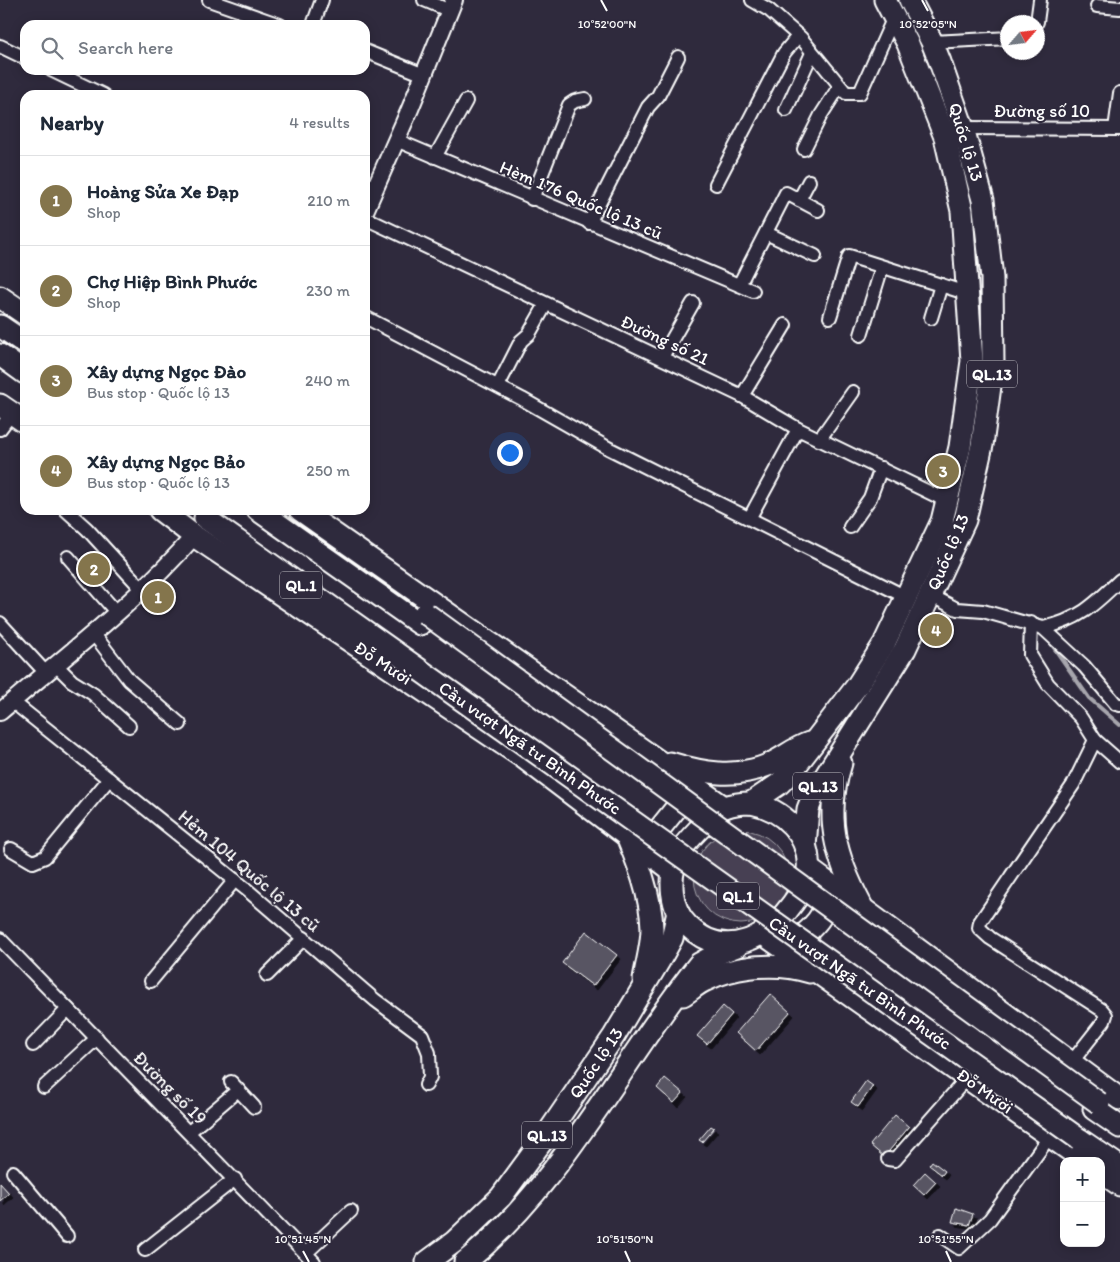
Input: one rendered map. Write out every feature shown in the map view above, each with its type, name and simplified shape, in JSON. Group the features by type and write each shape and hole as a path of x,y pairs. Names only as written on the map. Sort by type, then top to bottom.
{"highway":[{"name":"Quốc lộ 13","path":"805,847 810,802 826,772 905,649 965,520 982,445 993,364 992,278 983,200 963,128 932,42 910,0"},
{"name":"Quốc lộ 13","path":"751,804 779,784 806,748 851,682 889,618 904,600 942,521 960,447 972,360 962,211 945,137 908,44 890,8"},
{"path":"0,297 20,311"},
{"path":"0,308 20,321"},
{"path":"0,326 20,340"},
{"path":"0,355 20,369"},
{"path":"0,395 12,416"},
{"name":"Đỗ Mười","path":"182,515 206,519 400,648"},
{"name":"QL.1","path":"266,515 423,619"},
{"name":"QL.1","path":"285,515 423,619"},
{"path":"307,515 724,807"},
{"name":"Đỗ Mười","path":"206,519 673,871"},
{"name":"Cầu vượt Ngã tư Bình Phước","path":"423,619 1097,1106"},
{"name":"Cầu vượt Ngã tư Bình Phước","path":"400,648 784,916 1081,1135"},
{"name":"Cầu vượt Ngã tư Bình Phước","path":"400,648 1081,1135"},
{"path":"853,732 835,782 831,815 839,855 863,908"},
{"path":"655,759 704,772 732,774 767,765 806,748"},
{"path":"655,856 656,838 661,827 682,797 693,786"},
{"name":"QL.13","path":"751,804 774,810 786,818 797,830 805,847 808,869 797,898 784,916 763,934 743,943 720,943 703,938 684,922 678,912 672,892 673,871 678,855 715,812 724,807 751,804"},
{"path":"625,833 644,883 651,919 651,940 643,989"},
{"path":"808,869 1120,1099"},
{"path":"784,949 806,935 813,927 826,902 828,883"},
{"name":"Quốc lộ 13","path":"427,1262 454,1242 501,1197 554,1125 643,989 670,942 678,912"},
{"name":"Đỗ Mười","path":"763,934 1079,1157"},
{"name":"Quốc lộ 13","path":"465,1262 499,1232 521,1209 570,1145 699,964 743,943"},
{"path":"669,1006 704,980 727,972 782,966 823,976"},
{"name":"QL.1","path":"1097,1106 1120,1118"},
{"name":"QL.1","path":"1097,1106 1120,1127"},
{"name":"QL.1","path":"1081,1135 1120,1157"},
{"name":"QL.1","path":"1081,1135 1120,1167"},
{"path":"1105,1175 1120,1185"}],"street":[{"path":"209,0 266,20"},
{"path":"315,20 322,0"},
{"path":"370,200 452,5 424,0"},
{"path":"752,0 769,10 798,36 846,93 860,93 890,8"},
{"path":"1039,15 1040,0"},
{"path":"1097,6 1120,8"},
{"path":"716,184 784,54 798,36"},
{"path":"932,42 1000,38"},
{"path":"0,46 20,56"},
{"path":"370,53 424,75"},
{"path":"786,110 812,53"},
{"path":"589,222 648,107 658,96 678,57"},
{"path":"58,75 81,90"},
{"path":"804,149 821,115 840,87"},
{"path":"1117,129 1120,93"},
{"path":"532,199 569,105 585,99"},
{"path":"435,157 466,101"},
{"name":"Đường số 10","path":"963,128 1117,129"},
{"name":"Hèm 176 Quốc lộ 13 cũ","path":"396,140 753,291"},
{"path":"799,200 809,181"},
{"path":"739,285 786,193 818,210"},
{"name":"Đường số 21","path":"370,220 662,357 742,396 798,430 947,501"},
{"path":"766,233 815,256"},
{"path":"830,316 849,256 969,294"},
{"path":"861,335 882,267"},
{"path":"930,318 941,285"},
{"path":"498,386 521,340 529,334 546,304"},
{"path":"662,357 693,304"},
{"path":"370,320 498,386 608,448 750,517 904,600"},
{"path":"742,396 785,326"},
{"path":"819,440 853,392"},
{"path":"750,517 798,430"},
{"path":"850,527 870,498 881,468"},
{"path":"72,515 88,529 142,589"},
{"path":"5,706 117,613 142,589 206,519"},
{"path":"68,556 117,613"},
{"path":"930,594 956,609 983,610 1037,626 1060,624 1091,609 1120,580"},
{"path":"0,623 51,669 93,694 129,726"},
{"path":"1037,626 1084,666 1119,703"},
{"path":"1037,626 1030,655 1048,684 1081,718 1095,740 1120,762"},
{"path":"93,633 129,680 180,724"},
{"name":"Hẻm 104 Quốc lộ 13 cũ","path":"5,706 109,779 235,880 376,1000 422,1035 429,1053 430,1077 426,1085"},
{"path":"1071,1063 1104,1020 1106,1014 990,938 979,928 980,922 1073,785 1095,740"},
{"path":"11,848 33,862 46,857 109,779"},
{"path":"151,981 235,880"},
{"path":"267,975 304,938"},
{"name":"Đường số 19","path":"0,940 310,1258"},
{"path":"33,1045 68,1010"},
{"path":"44,1087 97,1038"},
{"path":"888,1159 895,1160 907,1148 967,1078"},
{"path":"189,1132 234,1086 254,1107"},
{"path":"940,1235 959,1248 990,1219 1050,1136"},
{"path":"13,1172 67,1236"},
{"path":"145,1250 235,1179"},
{"path":"310,1258 351,1211"}],"shaded area":[{"path":"741,830 759,834 774,844 784,859 788,877 784,895 774,910 759,920 741,924 723,920 708,910 698,895 694,877 698,859 708,844 723,834"}],"building":[{"path":"586,931 617,955 593,986 562,963"},
{"path":"770,994 790,1012 756,1051 736,1033"},
{"path":"723,1006 732,1014 707,1044 697,1036"},
{"path":"665,1078 683,1093 674,1103 657,1088"},
{"path":"866,1081 873,1086 858,1107 851,1102"},
{"path":"895,1115 909,1127 884,1157 870,1145"},
{"path":"711,1126 714,1128 702,1142 699,1140"},
{"path":"932,1161 945,1171 942,1175 929,1165"},
{"path":"925,1172 936,1182 924,1195 913,1185"},
{"path":"0,1183 9,1193 0,1201"},
{"path":"956,1208 973,1214 969,1225 952,1222"}],"waterway":[{"path":"1050,642 1089,698 1120,725"}],"place":[{"name":"Xây dựng Ngọc Đào","path":"943,471"},
{"name":"Chợ Hiệp Bình Phước","path":"94,569"},
{"name":"Hoàng Sửa Xe Đạp","path":"158,597"},
{"name":"Xây dựng Ngọc Bảo","path":"936,630"}]}
